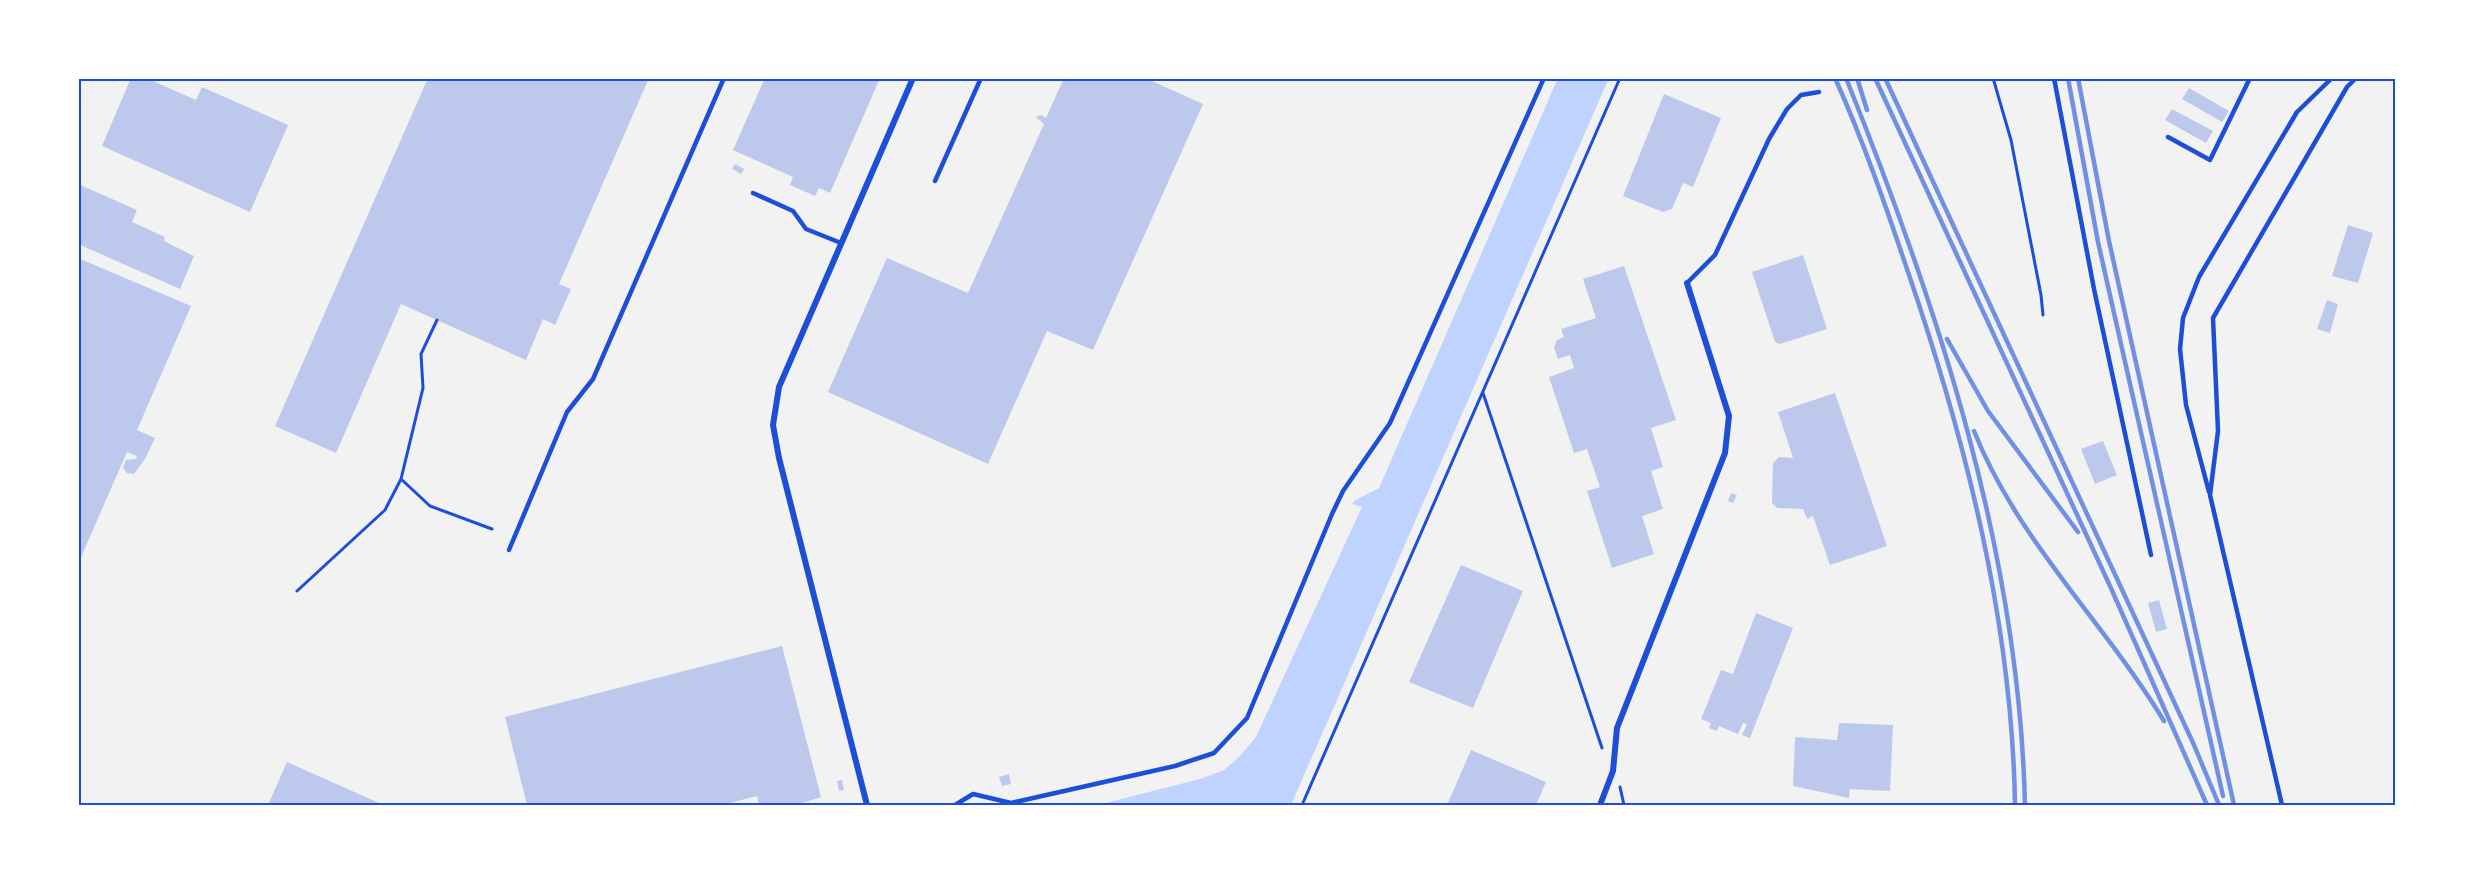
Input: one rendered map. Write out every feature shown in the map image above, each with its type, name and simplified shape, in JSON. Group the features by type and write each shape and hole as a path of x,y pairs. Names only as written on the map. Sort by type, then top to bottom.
{"street":[{"path":"867,805 779,458 773,425 779,387 913,78"},
{"path":"1600,805 1613,771 1617,728 1725,453 1729,416 1687,283"}],"lane":[{"path":"509,550 567,412 593,379 724,78"},
{"path":"935,181 981,78"},
{"path":"955,805 973,794 1008,804 1175,766 1214,753 1247,718 1332,514 1343,491 1390,423 1544,78"},
{"path":"2054,78 2094,290 2151,555"},
{"path":"2168,137 2210,160 2250,78"},
{"path":"2282,805 2210,495 2186,405 2180,349 2183,318 2199,277 2297,112 2332,78"},
{"path":"2210,495 2218,430 2212,318 2347,87 2356,78"},
{"path":"1687,283 1715,255 1768,139 1787,109 1801,94 1819,93"},
{"path":"753,193 793,211 806,229 841,243"}],"path":[{"path":"1302,805 1620,78"},
{"path":"1993,78 2011,140 2042,295 2043,315"},
{"path":"297,591 385,510 401,478 423,388 421,354 437,320"},
{"path":"1483,393 1603,750"},
{"path":"401,478 430,506 492,529"}],"water":[{"path":"1558,78 1609,78 1291,805 1067,805 1219,764 1242,744 1261,712 1354,501 1379,488"}],"pier":[{"path":"1350,503 1362,507 1256,737 1239,757 1224,770 1200,779 1098,805 1064,805 1066,802 1197,769 1217,761 1232,750 1248,732"}],"building":[{"path":"131,78 146,78 196,100 202,87 288,125 250,212 102,146"},
{"path":"428,78 649,78 559,284 571,289 555,325 543,319 526,360 401,304 336,453 275,426"},
{"path":"765,78 880,78 830,193 819,188 815,196 790,185 793,177 733,150"},
{"path":"1064,78 1145,78 1203,104 1093,350 1047,331 988,464 828,392 887,258 968,293 1044,124 1036,117 1041,115 1046,118"},
{"path":"2189,88 2229,111 2222,122 2182,99"},
{"path":"1664,94 1721,118 1693,187 1683,183 1672,209 1663,212 1623,196"},
{"path":"2172,109 2213,131 2206,143 2165,120"},
{"path":"735,164 744,169 741,174 732,169"},
{"path":"78,184 137,210 132,222 165,237 164,241 194,256 180,289 78,244"},
{"path":"2348,225 2373,233 2358,283 2332,276"},
{"path":"1803,255 1827,329 1780,344 1775,342 1752,272"},
{"path":"78,258 191,306 137,430 155,438 145,459 134,474 127,473 123,468 126,460 136,459 137,456 127,452 78,564"},
{"path":"1624,266 1676,420 1651,428 1663,467 1651,471 1663,509 1642,516 1654,554 1612,568 1587,491 1600,487 1587,449 1574,453 1549,377 1574,368 1570,355 1558,359 1554,347 1557,340 1564,337 1561,329 1596,318 1583,279"},
{"path":"2327,300 2338,304 2330,333 2317,329"},
{"path":"1835,393 1887,546 1830,565 1813,516 1807,519 1803,509 1777,508 1772,503 1773,463 1779,457 1793,458 1778,412"},
{"path":"2103,441 2117,475 2095,484 2081,449"},
{"path":"1731,493 1737,495 1733,503 1728,501"},
{"path":"1461,565 1523,591 1473,708 1409,682"},
{"path":"2159,600 2167,629 2156,632 2148,603"},
{"path":"1756,613 1793,628 1750,738 1742,735 1747,724 1743,723 1738,734 1719,726 1717,731 1709,728 1711,723 1701,719 1721,670 1733,674"},
{"path":"782,646 821,797 796,805 759,805 757,796 722,805 527,805 505,717"},
{"path":"1839,723 1893,725 1890,791 1850,789 1849,798 1793,786 1795,737 1837,740"},
{"path":"1471,750 1546,782 1536,805 1447,805"},
{"path":"287,762 379,803 379,805 268,805"},
{"path":"1009,774 1011,784 1002,786 999,777"},
{"path":"842,780 844,790 839,791 837,781"}],"railway":[{"path":"1835,78 1882,196 1907,269 1966,466 1995,600 2005,668 2012,736 2015,805"},
{"path":"1846,78 1912,254 1942,343 1968,434 1990,525 2008,618 2019,711 2025,805"},
{"path":"1857,78 1867,110"},
{"path":"1875,78 2110,586 2207,805"},
{"path":"1885,78 2194,745 2219,805"},
{"path":"2068,78 2098,242 2223,796"},
{"path":"2078,78 2109,241 2234,805"},
{"path":"1947,339 1988,411 2078,532"},
{"path":"1974,431 1992,471 2014,509 2164,721"}]}
